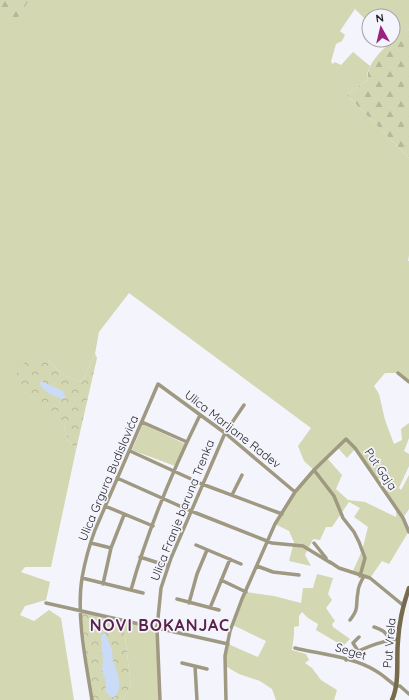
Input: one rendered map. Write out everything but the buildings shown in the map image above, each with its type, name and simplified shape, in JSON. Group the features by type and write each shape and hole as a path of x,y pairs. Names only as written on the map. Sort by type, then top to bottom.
{"main road":[{"name":"Put Vrela","path":"392,700 396,686 398,640 408,592"}],"street":[{"path":"398,373 409,382"},
{"name":"Ulica Marijane Radev","path":"158,384 224,433 295,492"},
{"name":"Ulica Grgura Budislavića","path":"92,700 81,625 82,578 91,543 105,506 158,384"},
{"name":"Ulica Franje baruna Trenka","path":"160,700 157,628 161,588 168,566 224,433 244,405"},
{"path":"131,590 140,557 152,526 187,442 200,415"},
{"path":"142,422 187,442"},
{"name":"Put Gaja","path":"314,470 346,439 355,448 403,518 409,532"},
{"path":"130,451 202,484 282,514"},
{"path":"226,700 226,656 230,631 268,541 282,514 295,492 314,470 334,496 347,525 354,532 359,542 365,558 357,594 358,604 356,613 350,620"},
{"path":"232,495 242,475"},
{"path":"117,478 191,511 268,541 303,546 339,568 376,582 404,606"},
{"path":"105,506 152,526"},
{"path":"103,584 111,548 124,515"},
{"path":"91,543 111,548"},
{"path":"314,543 331,563"},
{"path":"196,545 241,564"},
{"path":"189,602 197,574 207,550"},
{"path":"140,557 168,566"},
{"path":"210,608 230,559"},
{"path":"257,566 273,572 299,575"},
{"path":"82,578 143,593"},
{"path":"221,580 246,592"},
{"path":"176,599 218,610"},
{"path":"46,603 228,644"},
{"path":"374,627 387,633 390,640"},
{"path":"358,651 353,643 359,637"},
{"path":"346,660 358,651 390,640 398,640"},
{"name":"Seget","path":"295,648 364,665 376,670 396,686 407,689 409,694"},
{"path":"182,663 206,669"},
{"path":"195,666 197,700"}],"green space":[{"path":"0,0 409,0 409,29 401,35 401,8 361,8 361,15 355,9 340,31 345,35 342,41 336,44 331,62 333,64 335,62 341,65 353,52 370,66 367,74 368,80 347,95 409,158 409,382 398,373 385,373 374,386 379,394 385,420 394,444 402,440 401,429 409,423 409,438 404,451 409,454 409,466 399,488 401,490 409,475 409,509 403,518 409,531 389,564 382,561 370,578 352,573 362,551 368,527 354,517 360,508 349,502 332,527 326,527 320,540 313,539 305,555 311,566 289,561 294,542 289,531 275,524 295,492 314,470 304,461 298,446 311,428 129,293 99,332 95,354 82,382 62,374 47,359 49,411 64,425 68,440 76,450 51,567 25,567 21,572 50,582 46,600 25,606 20,615 34,621 49,610 61,618 74,700 0,700","holes":["338,448 347,458 355,449 376,480 386,475 391,479 392,482 385,493 395,507 396,517 365,502 348,500 336,489 342,475 327,458"]},
{"path":"0,0 29,0 14,23 10,22 0,8"},
{"path":"409,29 409,158 347,95 368,80 368,73 371,65 385,48 401,48 401,35"},
{"path":"95,354 97,358 76,450 68,440 64,425 12,380 25,362 47,359 62,374 82,382"},
{"path":"143,424 185,444 175,466 132,450"},
{"path":"317,574 333,578 328,594 332,600 326,608 335,621 332,624 333,627 350,639 343,646 316,630 318,624 302,612 299,616 299,626 294,627 292,650 306,654 309,660 305,663 312,668 321,680 337,690 334,700 276,700 272,689 260,681 239,674 227,667 225,656 228,644 258,657 266,641 233,625 246,592 274,596 301,603 303,588 313,588"},
{"path":"81,611 123,620 131,686 122,700 92,700"},
{"path":"123,620 157,628 160,700 122,700 131,686"}],"water":[{"path":"41,381 63,391 66,397 63,399 49,393 40,385 39,382"},
{"path":"105,633 119,680 119,689 114,697 111,697 105,691 106,683 102,669 101,637 102,634"}],"district":[{"name":"NOVI BOKANJAC","path":"160,625"}]}
